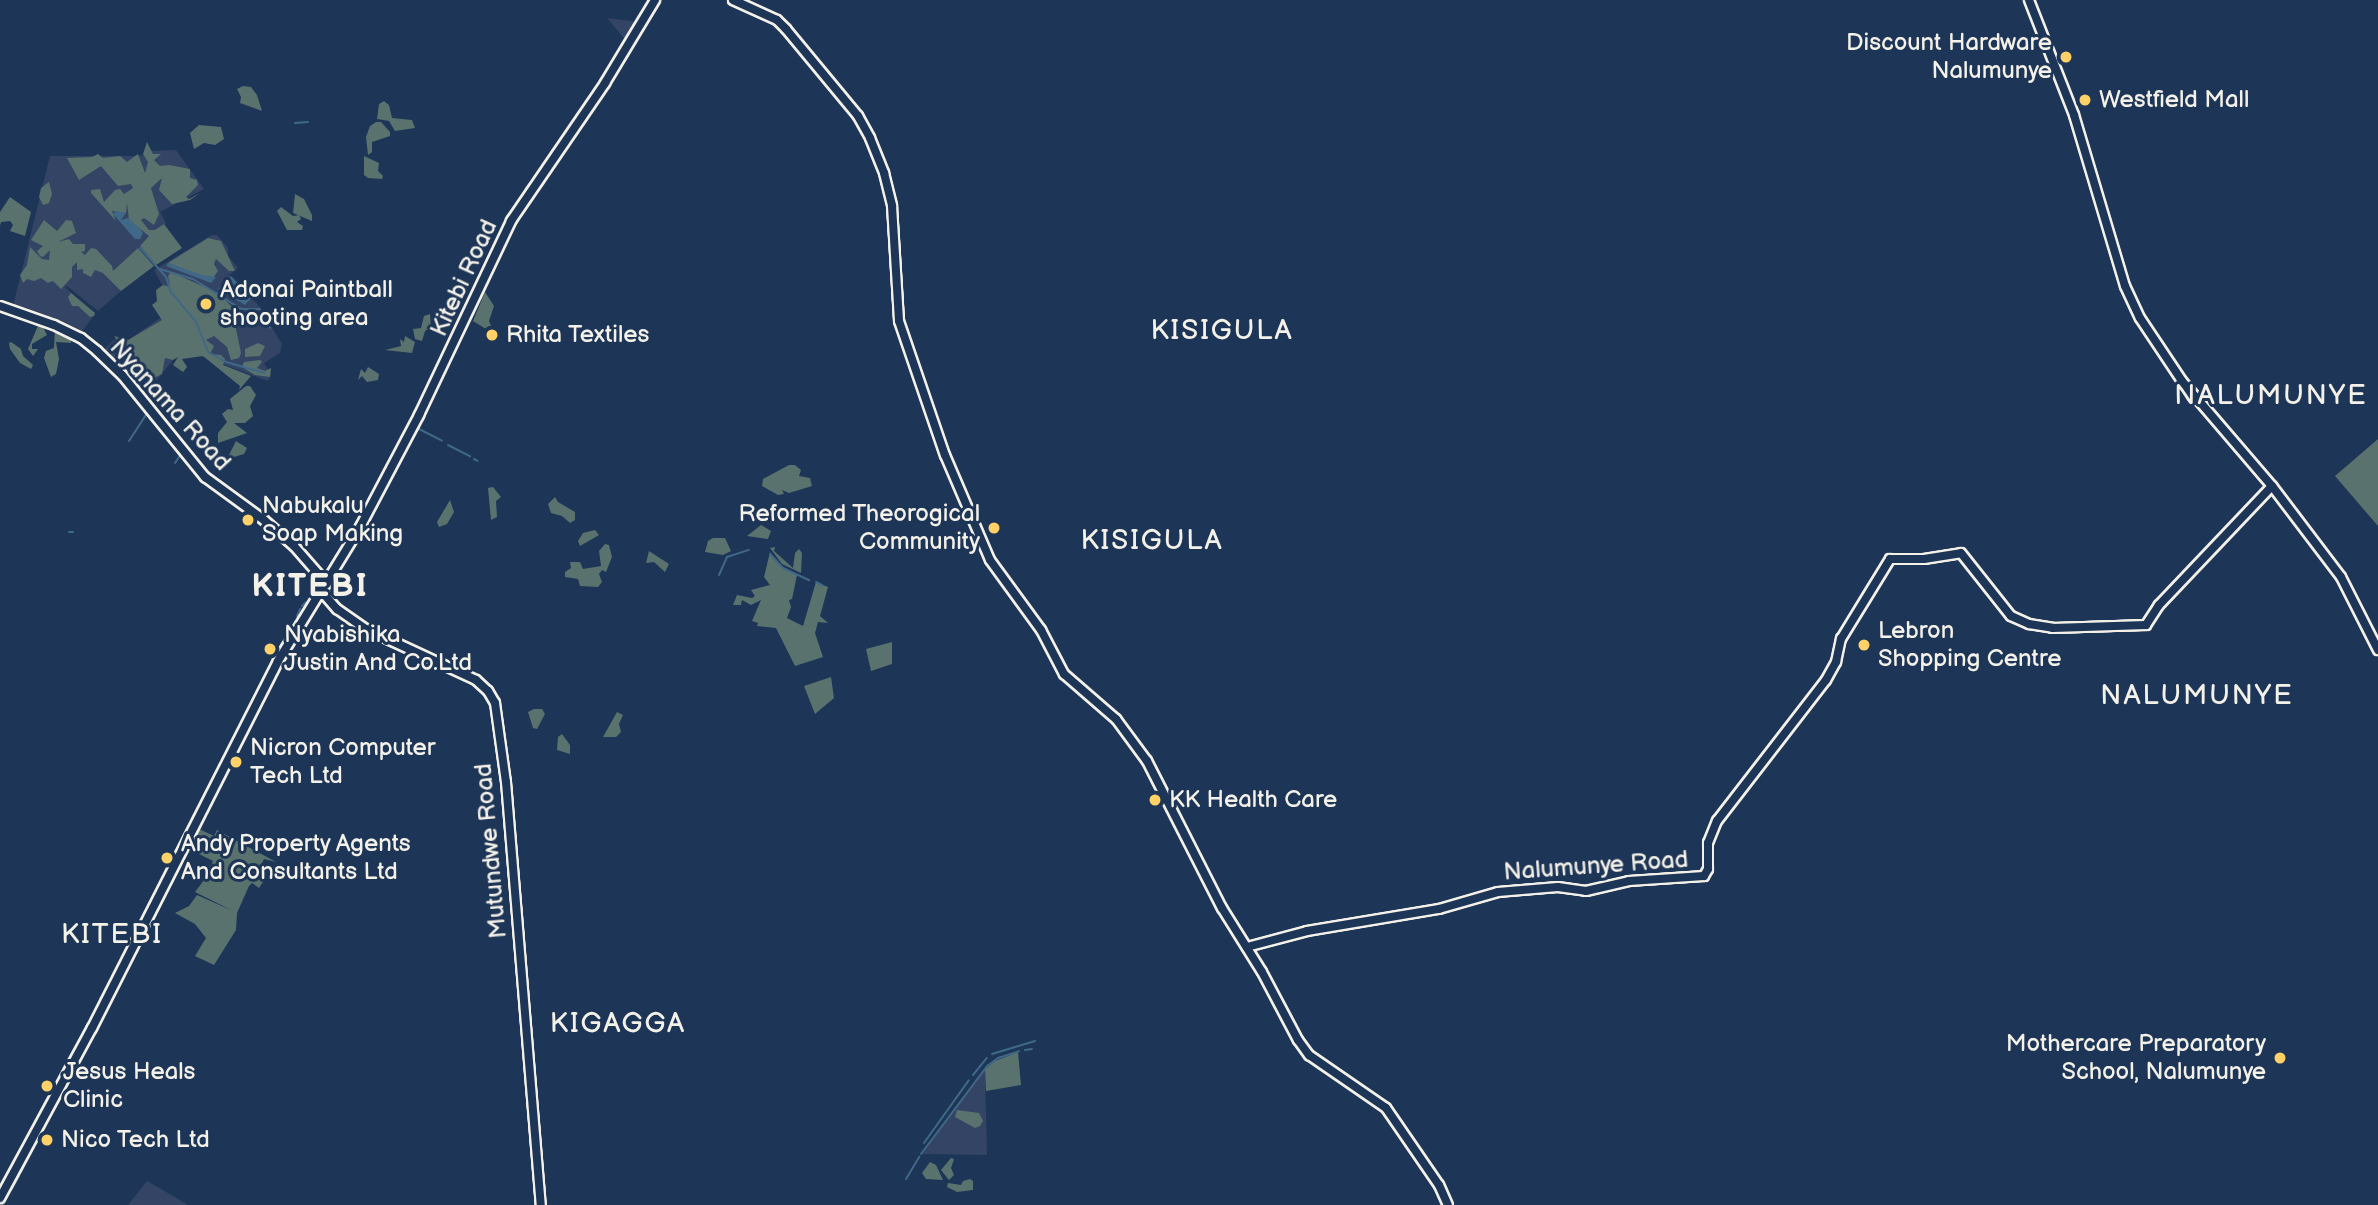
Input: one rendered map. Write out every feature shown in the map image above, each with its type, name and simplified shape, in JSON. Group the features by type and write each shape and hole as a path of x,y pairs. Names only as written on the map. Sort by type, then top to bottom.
{"street":[{"name":"Kitebi Road","path":"0,1198 92,1028 278,661 316,596 324,588 419,415 511,221 605,83 656,0"},
{"path":"733,0 777,20 858,116 884,173 892,206 899,321 945,455 990,560 1041,630 1065,674 1116,719 1147,761 1222,908 1247,947 1284,1018 1307,1052 1386,1108 1439,1185 1448,1205"},
{"path":"2029,0 2074,114 2125,286 2140,318 2182,381 2272,486 2348,589 2378,650"},
{"name":"Nyanama Road","path":"0,306 54,325 81,338 97,351 122,375 205,477 281,534 324,588"},
{"name":"Nalumunye Road","path":"1247,947 1307,931 1439,909 1498,892 1558,887 1586,891 1617,882 1704,876 1708,869 1708,843 1717,821 1826,680 1836,662 1841,639 1890,559 1924,559 1961,553 2011,616 2029,624 2053,628 2146,625 2160,605 2272,486"},
{"name":"Mutundwe Road","path":"324,588 337,609 366,629 476,680 488,691 495,703 506,782 541,1205"}],"shaded area":[{"path":"607,18 632,21 638,22 627,42"},
{"path":"176,150 204,189 160,212 166,223 108,276 121,291 98,311 65,287 95,314 81,333 13,306 50,156 134,156 145,155 146,151"},
{"path":"115,211 126,213 121,220 128,218 141,230 143,233 140,239 135,239 113,214"},
{"path":"212,235 217,235 228,248 228,256 238,268 229,275 259,306 282,344 280,353 264,363 271,375 268,381 182,349 156,381 141,366 128,377 102,351 116,338 121,345 179,305 166,292 154,270"},
{"path":"168,263 216,277 211,283 166,266"},
{"path":"231,276 252,297 245,305 218,289"},
{"path":"985,1069 987,1155 922,1154"},
{"path":"147,1181 175,1197 188,1205 128,1205"}],"green space":[{"path":"243,86 251,87 257,95 262,111 240,103 241,97 237,89"},
{"path":"384,101 389,105 392,118 412,120 415,128 395,131 389,121 377,119 379,104"},
{"path":"381,122 390,132 390,136 372,142 372,152 368,155 366,137 370,126"},
{"path":"199,125 221,127 224,139 215,145 204,143 194,149 190,133"},
{"path":"147,142 153,154 161,154 154,160 160,166 190,169 190,178 197,180 198,185 186,197 189,199 200,193 190,200 172,204 159,190 162,178 151,188 159,214 154,225 144,218 141,220 149,230 155,230 164,224 182,248 156,265 140,246 149,236 129,220 127,203 126,213 112,211 116,221 91,193 91,190 100,189 104,202 115,190 120,189 124,194 133,188 131,184 118,186 101,166 79,180 67,158 92,157 98,154 103,158 120,156 127,162 138,154 145,173 148,162 143,154"},
{"path":"364,156 379,163 378,171 383,176 382,179 364,175"},
{"path":"49,182 52,194 49,203 43,205 39,197 41,188"},
{"path":"295,194 304,199 312,221 293,213"},
{"path":"10,197 31,212 25,236 10,231 13,225 10,221 1,222 0,226 0,212"},
{"path":"281,207 293,216 299,215 301,219 297,222 303,226 302,230 287,230 277,211"},
{"path":"44,220 57,231 66,220 72,221 76,233 58,242 69,239 73,244 85,244 85,251 81,252 85,255 91,248 96,249 112,266 113,271 138,248 154,266 121,291 103,273 95,270 91,277 83,273 83,269 77,270 77,262 72,267 72,277 61,289 53,281 48,283 41,278 34,281 27,279 23,283 20,275 27,265 30,247 42,259 49,260 50,250 43,257 40,256 37,251 43,246 31,240"},
{"path":"208,238 221,241 235,271 229,271 216,259 214,264 218,271 213,278 208,278 168,263"},
{"path":"171,272 218,293 232,307 241,307 239,319 248,313 253,317 251,326 235,324 241,353 239,358 231,360 227,347 214,336 206,340 214,346 210,354 221,355 225,359 223,365 251,376 239,390 240,386 203,356 182,359 187,367 183,372 173,365 178,357 173,360 165,358 162,374 150,380 144,367 131,372 127,368 133,362 114,336 128,340 162,320 152,305 157,301 156,290 163,285 170,287 168,276"},
{"path":"485,292 494,306 489,321 497,339 491,339 486,329 473,321"},
{"path":"71,293 95,313 94,316 90,317 78,306 72,306 68,297"},
{"path":"430,314 431,328 425,331 422,341 415,339 413,329 421,328 424,316"},
{"path":"40,321 47,335 32,344 32,349 38,349 33,356 28,349"},
{"path":"55,328 71,340 71,343 56,342 59,359 56,374 51,377 44,358 46,351 54,348"},
{"path":"405,336 415,342 412,353 385,350 401,346 400,339 404,342"},
{"path":"11,342 21,349 23,356 33,365 31,369 20,363 10,349"},
{"path":"258,343 265,346 260,356 245,357 245,349"},
{"path":"244,362 262,362 257,368 265,371 271,368 270,377 255,375 242,367"},
{"path":"368,367 379,374 378,380 367,382 362,376 358,380 361,369 365,373"},
{"path":"246,386 250,386 256,395 250,406 253,416 245,423 234,423 247,433 218,443 218,433 227,422 222,414 228,409 233,410 230,399"},
{"path":"2378,439 2378,526 2335,476"},
{"path":"236,441 247,448 244,454 227,459"},
{"path":"789,465 795,465 801,470 799,476 810,478 812,486 789,493 782,490 784,494 778,495 762,486 763,479"},
{"path":"493,487 501,497 496,501 497,517 491,520 488,488"},
{"path":"555,497 558,502 575,512 575,520 570,523 562,516 551,513 548,504"},
{"path":"450,500 454,512 447,524 439,527 437,522"},
{"path":"761,525 771,531 768,539 747,536"},
{"path":"595,530 599,535 580,546 578,541 583,533"},
{"path":"725,538 731,551 723,555 705,552 708,541"},
{"path":"605,544 609,545 612,557 606,572 602,570 599,574 602,582 598,587 580,586 578,579 565,577 565,572 571,568 570,562 580,562 583,569 601,566 599,551"},
{"path":"775,547 774,551 793,568 795,553 799,549 802,553 801,573 782,564 770,548"},
{"path":"649,551 669,564 665,572 654,562 646,563"},
{"path":"770,552 781,567 797,575 792,599 789,600 791,607 787,618 803,626 816,582 828,587 820,616 828,623 818,622 815,633 823,657 795,666 776,628 757,626 758,623 752,621 761,600 751,605 742,600 741,605 733,605 737,595 752,598 755,596 751,590 770,585 764,577"},
{"path":"892,642 892,664 871,671 866,649"},
{"path":"831,677 834,698 815,714 804,686"},
{"path":"542,709 545,714 537,729 533,728 528,712"},
{"path":"617,712 623,715 619,724 621,732 616,737 603,737"},
{"path":"562,734 570,745 570,754 557,750 558,737"},
{"path":"199,829 214,836 217,830 276,862 264,859 260,867 267,876 259,888 252,883 249,886 237,913 236,930 214,965 195,956 206,938 195,924 175,913 189,906 197,895 233,911 195,892 207,876 204,872 207,865 211,866 213,861 189,849"},
{"path":"1018,1052 1021,1085 986,1091 985,1069 995,1061"},
{"path":"957,1110 979,1113 983,1121 975,1128 955,1117"},
{"path":"951,1158 954,1159 951,1168 954,1175 949,1180 941,1170"},
{"path":"930,1162 936,1165 943,1180 926,1179 922,1173"},
{"path":"963,1181 973,1181 973,1190 957,1192 947,1187 948,1183 961,1185"}],"waterway":[{"path":"566,134 577,117"},
{"path":"295,123 308,122"},
{"path":"526,188 538,174"},
{"path":"510,216 524,193"},
{"path":"497,240 501,233"},
{"path":"486,264 494,246"},
{"path":"140,248 166,277 171,292 196,322 208,352 226,362 264,373"},
{"path":"160,269 193,279 241,309 260,309"},
{"path":"260,314 270,328"},
{"path":"276,326 281,321"},
{"path":"129,441 148,412"},
{"path":"417,428 442,441"},
{"path":"168,438 178,450"},
{"path":"448,445 470,456"},
{"path":"175,463 181,454 192,468"},
{"path":"474,459 478,461"},
{"path":"202,467 211,476"},
{"path":"719,575 727,557 749,550"},
{"path":"771,555 783,568 809,580"},
{"path":"816,582 822,585"},
{"path":"302,606 306,602"},
{"path":"297,616 300,609"},
{"path":"292,628 295,622"},
{"path":"280,647 288,634"},
{"path":"275,656 279,649"},
{"path":"269,669 273,660"},
{"path":"274,677 280,666"},
{"path":"260,688 267,674"},
{"path":"266,694 274,679"},
{"path":"259,708 263,702"},
{"path":"246,716 252,704"},
{"path":"231,744 244,719"},
{"path":"232,760 254,720"},
{"path":"222,761 229,748"},
{"path":"215,774 220,766"},
{"path":"208,788 212,779"},
{"path":"202,800 206,791"},
{"path":"190,824 200,804"},
{"path":"188,848 202,819"},
{"path":"160,905 187,851"},
{"path":"172,861 176,853"},
{"path":"156,913 159,907"},
{"path":"149,927 155,916"},
{"path":"127,948 139,927"},
{"path":"145,935 148,929"},
{"path":"135,953 144,937"},
{"path":"117,968 126,951"},
{"path":"116,990 132,960"},
{"path":"100,999 115,972"},
{"path":"75,1048 85,1029"},
{"path":"992,1054 1035,1041"},
{"path":"1025,1050 1032,1049"},
{"path":"63,1069 73,1051"},
{"path":"921,1154 987,1066 998,1058 1019,1051"},
{"path":"63,1090 81,1058"},
{"path":"973,1075 987,1058"},
{"path":"59,1077 62,1072"},
{"path":"924,1143 969,1080"},
{"path":"53,1089 57,1082"},
{"path":"44,1104 50,1094"},
{"path":"45,1125 61,1094"},
{"path":"37,1119 43,1107"},
{"path":"31,1131 35,1123"},
{"path":"21,1172 43,1129"},
{"path":"26,1142 30,1134"},
{"path":"906,1179 919,1157"},
{"path":"11,1190 19,1176"}],"place":[{"name":"Discount Hardware Nalumunye","path":"2066,57"},
{"name":"Westfield Mall","path":"2085,100"},
{"name":"Adonai Paintball shooting area","path":"206,304"},
{"name":"Rhita Textiles","path":"492,335"},
{"name":"Nabukalu Soap Making","path":"248,520"},
{"name":"Reformed Theorogical Community","path":"994,528"},
{"name":"Lebron Shopping Centre","path":"1864,645"},
{"name":"Nyabishika Justin And Co.Ltd","path":"270,649"},
{"name":"Nicron Computer Tech Ltd","path":"236,762"},
{"name":"KK Health Care","path":"1155,800"},
{"name":"Andy Property Agents And Consultants Ltd","path":"167,858"},
{"name":"Mothercare Preparatory School, Nalumunye","path":"2280,1058"},
{"name":"Jesus Heals Clinic","path":"47,1086"},
{"name":"Nico Tech Ltd","path":"47,1140"}],"district":[{"name":"KISIGULA","path":"1222,331"},
{"name":"NALUMUNYE","path":"2271,396"},
{"name":"KISIGULA","path":"1152,541"},
{"name":"KITEBI","path":"310,587"},
{"name":"NALUMUNYE","path":"2197,696"},
{"name":"KITEBI","path":"112,935"},
{"name":"KIGAGGA","path":"618,1024"}]}
